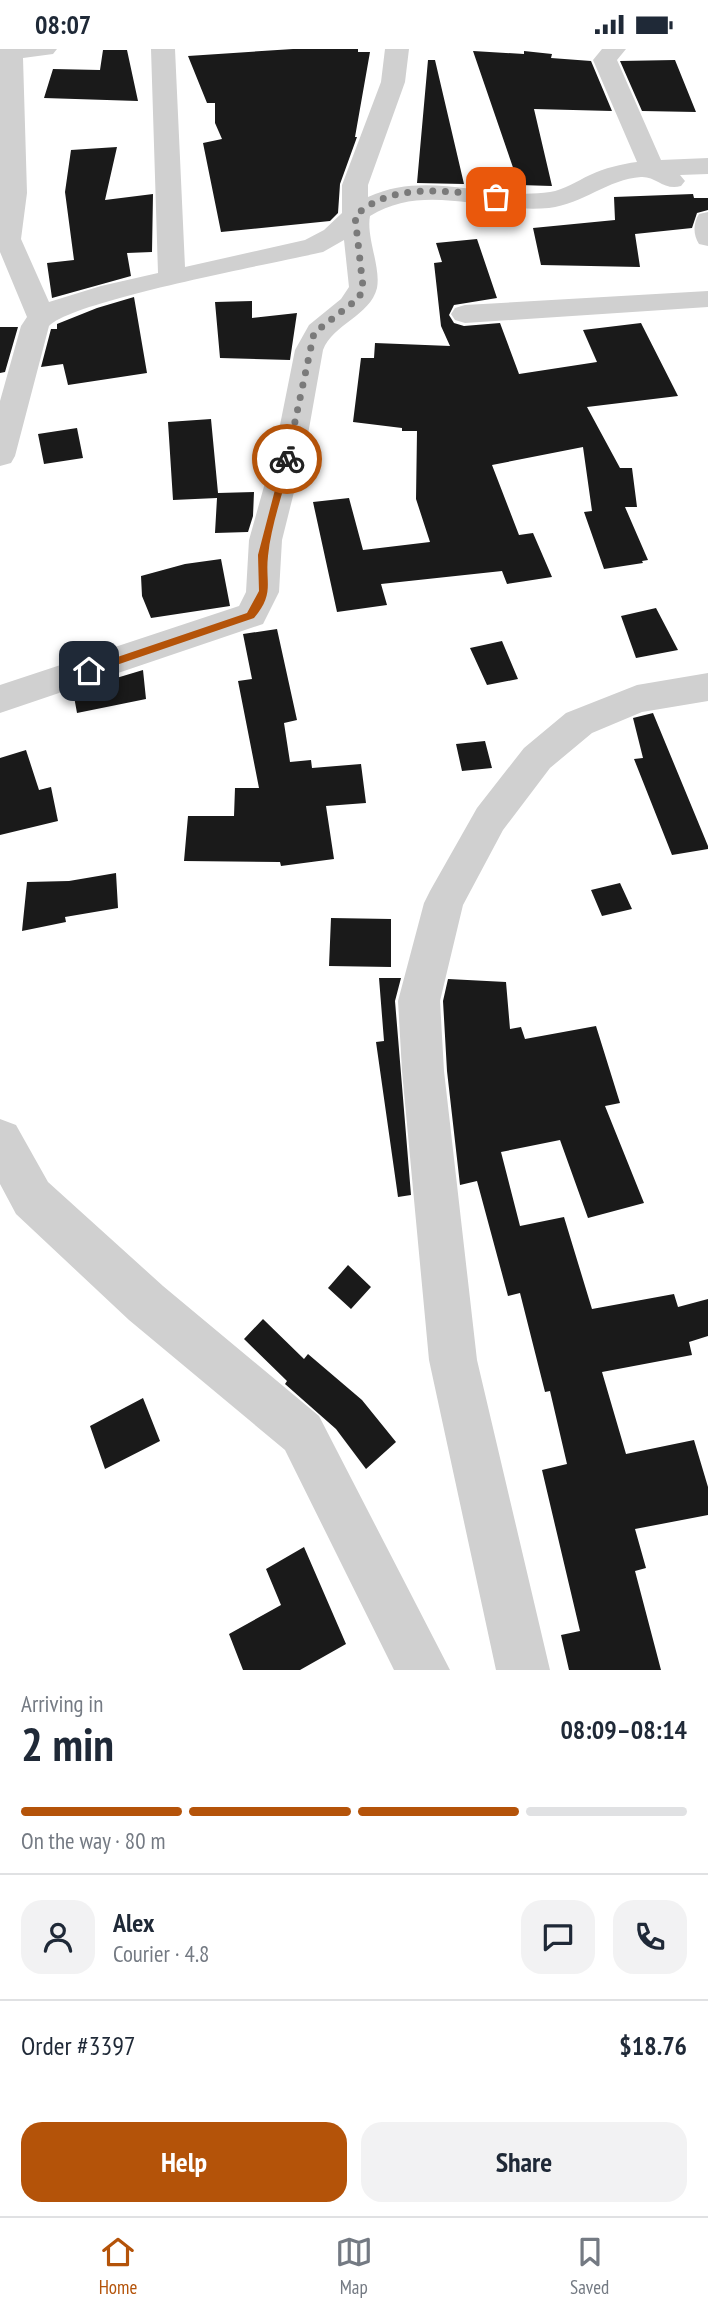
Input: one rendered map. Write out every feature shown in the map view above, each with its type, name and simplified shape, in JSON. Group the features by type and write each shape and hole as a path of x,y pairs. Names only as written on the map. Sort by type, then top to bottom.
{"street":[{"path":"41,317 8,239 14,193 11,50 45,49"},
{"path":"163,49 172,278"},
{"path":"0,699 251,615 259,605 264,591 263,555 292,440 314,333 359,298 363,287 355,216 355,185 393,82 397,49"},
{"path":"614,49 606,60 653,170 669,180 708,192"},
{"path":"1,447 35,325 41,317 54,310 111,292 314,246 334,235 363,208 387,198 417,191 438,189 547,201 567,197 592,183 619,173 708,166"},
{"path":"708,220 708,238"},
{"path":"466,314 555,305 582,307 708,299"},
{"path":"523,1670 453,1360 423,1071 419,1001 444,903 490,819 537,758 579,723 637,699 708,687"},
{"path":"0,1140 32,1198 146,1303 302,1433 423,1670"}],"building":[{"path":"293,49 358,49 358,52 370,52 357,137 340,184 338,213 330,221 221,232 203,143 222,139 215,123 215,103 207,103 188,56"},
{"path":"103,50 127,50 138,101 44,98 53,69 100,70"},
{"path":"473,51 524,54 524,51 552,54 551,58 591,61 612,111 534,109 552,186 519,185"},
{"path":"428,60 435,60 464,184 417,183"},
{"path":"675,60 696,112 642,111 620,61"},
{"path":"117,147 105,200 153,194 152,252 127,253 131,276 52,298 47,263 74,260 65,192 71,150"},
{"path":"693,194 694,198 708,198 708,210 697,213 692,228 635,234 640,267 541,265 533,228 615,220 614,197"},
{"path":"477,239 497,298 454,305 449,315 454,323 464,326 500,323 519,374 597,362 583,330 641,323 678,396 587,407 620,468 632,468 637,507 625,507 648,560 604,569 584,512 592,511 583,447 492,465 519,535 533,533 552,577 507,584 502,571 381,584 387,605 337,612 313,502 349,498 363,550 430,542 416,499 417,431 353,422 361,358 374,358 375,343 450,346 441,326 434,263 442,262 436,243"},
{"path":"134,297 147,373 68,385 63,364 41,367 51,329 57,329 57,324"},
{"path":"252,301 252,318 297,313 290,360 220,358 215,302"},
{"path":"0,327 18,327 5,372 0,373"},
{"path":"211,419 218,493 254,492 253,516 248,532 215,533 217,498 173,500 168,422"},
{"path":"77,428 83,458 44,464 38,434"},
{"path":"221,559 230,606 151,618 142,596 141,576 185,564"},
{"path":"656,608 678,650 636,658 621,616"},
{"path":"277,629 297,720 284,723 290,762 311,760 312,768 361,764 366,803 326,806 334,859 281,866 280,862 184,861 188,816 234,816 235,788 259,788 238,681 252,679 243,634"},
{"path":"502,641 518,679 487,685 470,648"},
{"path":"143,670 146,699 77,713 73,691"},
{"path":"653,713 708,849 672,855 634,759 643,758 633,718"},
{"path":"485,741 492,768 462,771 456,744"},
{"path":"26,750 39,790 51,787 58,821 0,835 0,758"},
{"path":"116,873 118,908 65,917 66,922 22,931 27,882 69,881"},
{"path":"620,883 632,909 602,916 591,890"},
{"path":"331,918 391,919 391,967 329,966"},
{"path":"379,978 401,978 395,1001 411,1195 398,1197 376,1042 384,1041"},
{"path":"448,979 506,982 510,1029 521,1027 525,1039 596,1026 620,1103 605,1106 644,1203 588,1218 560,1140 501,1152 520,1226 564,1217 592,1309 674,1294 678,1307 708,1299 708,1336 689,1342 692,1355 602,1372 626,1454 694,1440 708,1487 708,1515 635,1529 646,1568 635,1571 661,1670 569,1670 561,1635 580,1631 542,1470 567,1464 550,1391 545,1392 520,1293 508,1296 477,1181 460,1185 447,1071 443,1001"},
{"path":"348,1265 371,1287 351,1309 328,1288"},
{"path":"263,1319 304,1359 308,1354 362,1400 396,1442 366,1469 336,1429 285,1384 287,1381 244,1339"},
{"path":"143,1398 160,1441 105,1469 90,1426"},
{"path":"304,1547 346,1644 300,1670 243,1670 229,1634 281,1605 266,1569"}],"way so far":[{"path":"287,459 314,333 359,298 363,287 355,216 363,208 387,198 417,191 438,189 496,197"}],"route":[{"path":"89,671 251,615 259,605 264,591 263,555 287,459"}]}
